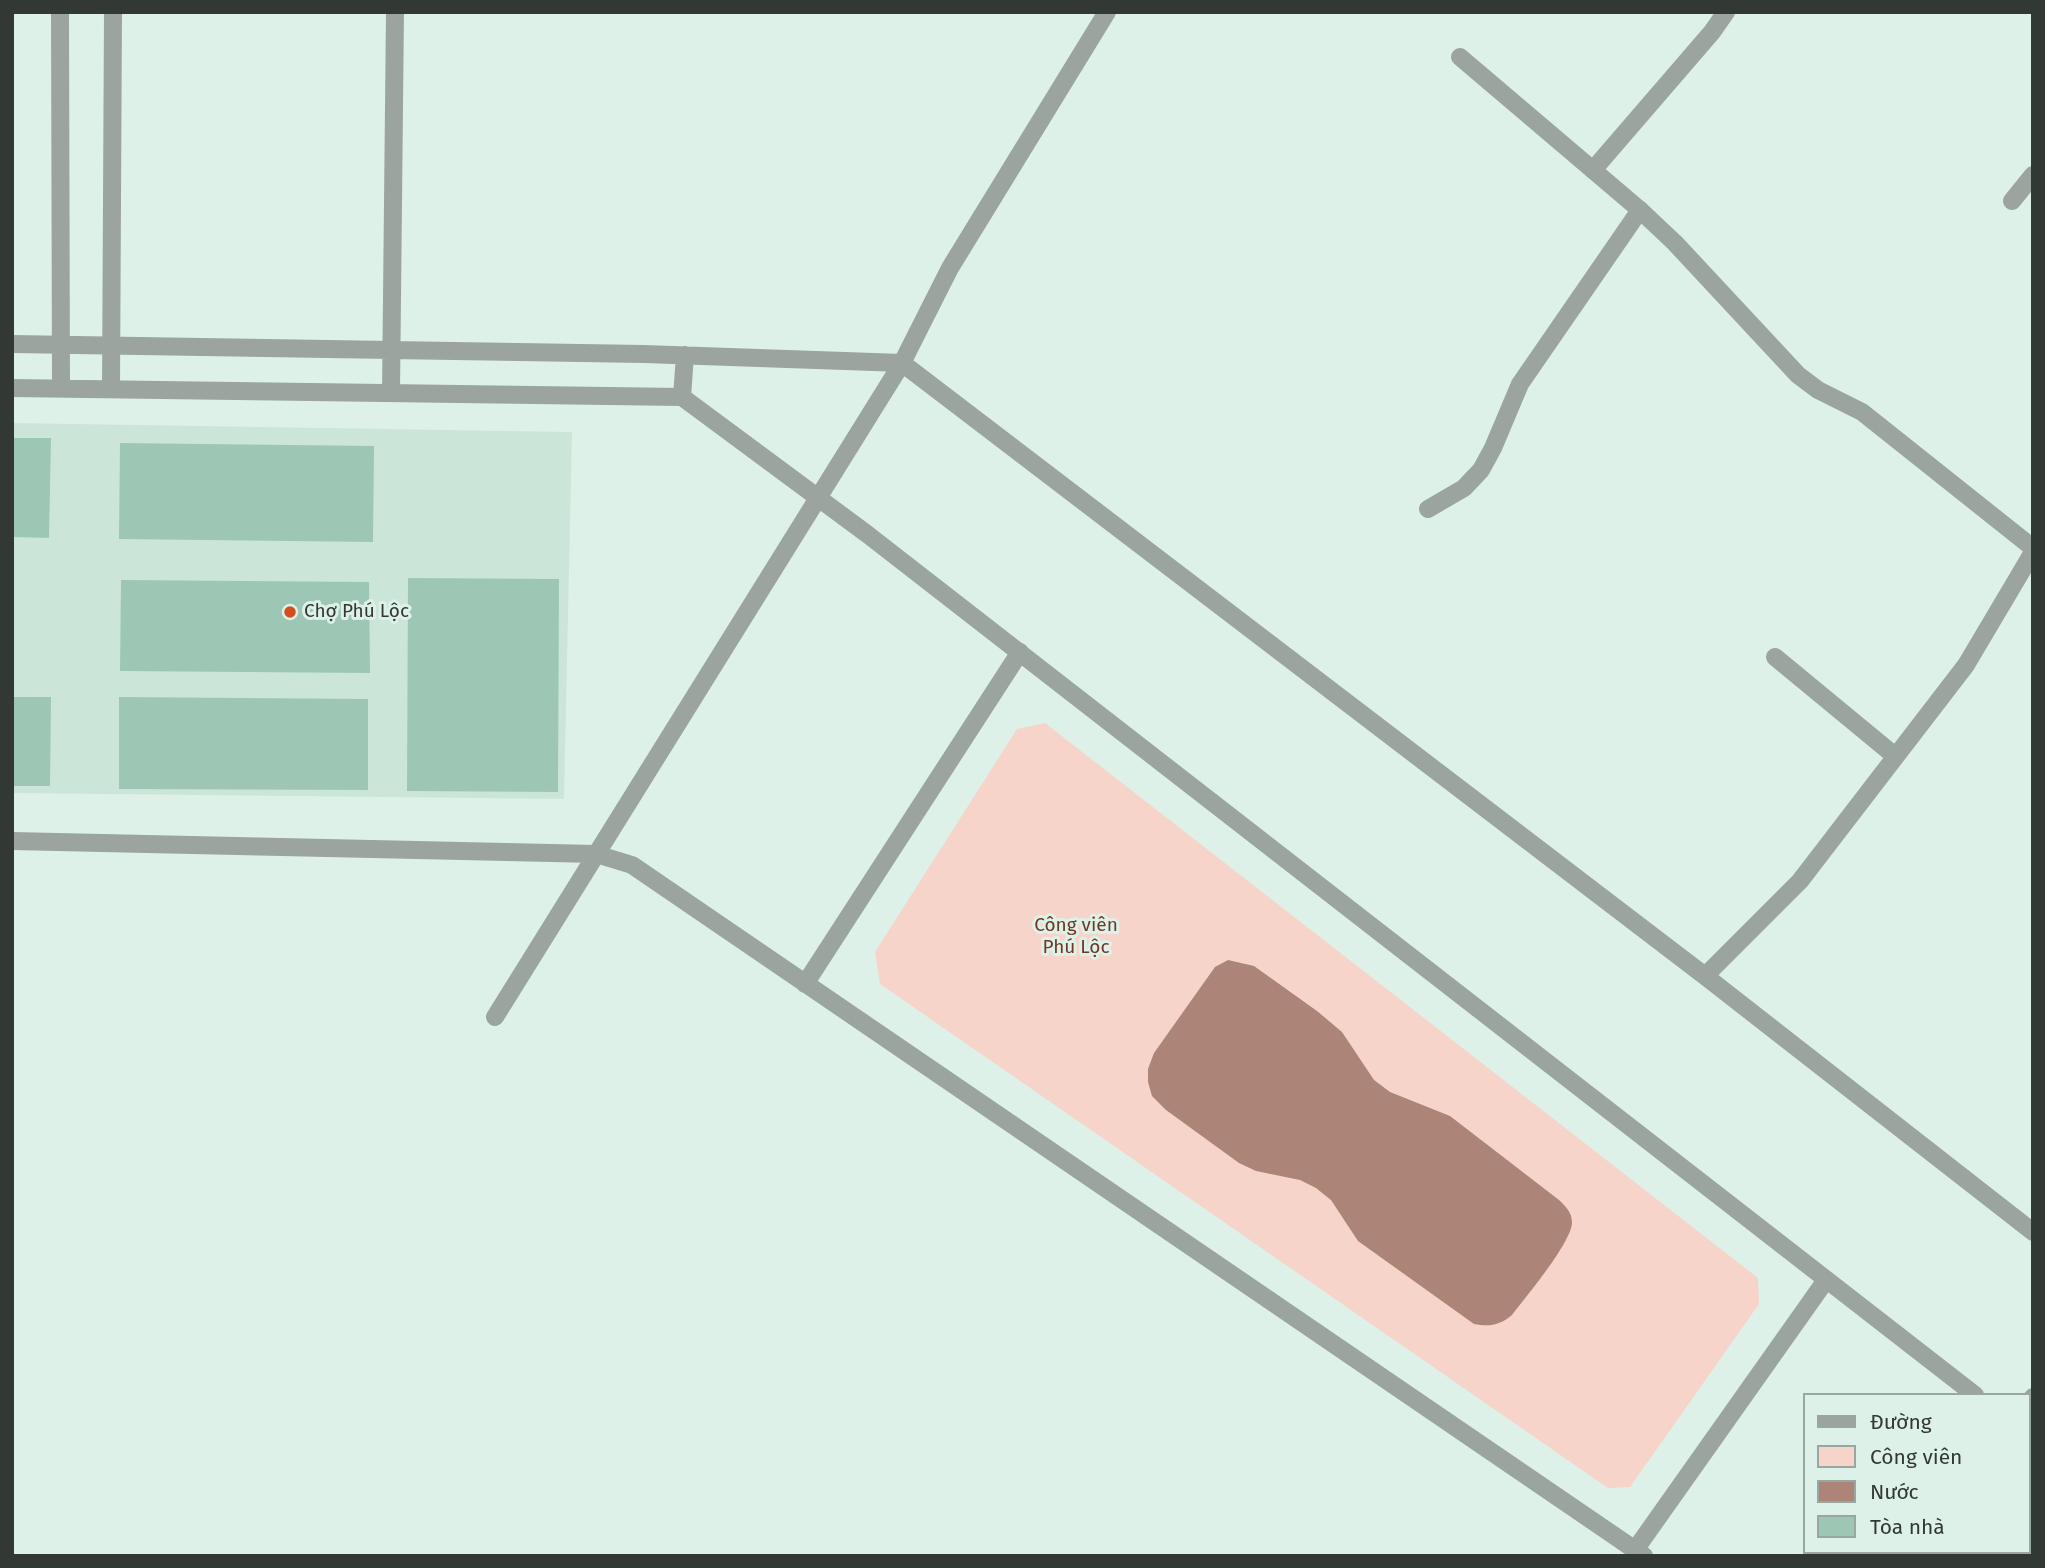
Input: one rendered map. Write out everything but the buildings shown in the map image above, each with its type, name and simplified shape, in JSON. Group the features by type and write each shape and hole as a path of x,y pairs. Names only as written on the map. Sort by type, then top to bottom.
{"street":[{"path":"60,12 61,388"},
{"path":"111,389 113,12"},
{"path":"391,393 395,12"},
{"path":"495,1017 902,363 950,268 1107,12"},
{"path":"1593,170 1712,32 1726,12"},
{"path":"1460,57 1640,210 1675,243 1798,375 1818,390 1862,412 2033,550 1966,665 1800,881 1705,976"},
{"path":"2012,201 2033,175"},
{"path":"1429,509 1464,488 1481,470 1520,384 1640,210"},
{"path":"12,344 685,355 902,363 1705,976 2033,1232"},
{"path":"682,397 685,355"},
{"path":"12,388 682,397 819,497 1020,652 1972,1393"},
{"path":"805,984 1020,652"},
{"path":"1775,657 1895,756"},
{"path":"12,841 596,854 632,865 1639,1553 1826,1280"}],"shaded area":[{"name":"Chợ Phú Lộc","path":"12,423 572,432 564,799 12,793"}],"green space":[{"name":"Công viên Phú Lộc","path":"1045,723 1758,1278 1759,1304 1630,1487 1608,1488 880,984 875,952 1017,729"}],"water":[{"path":"1228,960 1254,966 1317,1011 1342,1032 1374,1080 1390,1092 1450,1116 1566,1207 1571,1216 1570,1232 1547,1270 1512,1315 1495,1324 1474,1324 1358,1241 1331,1200 1316,1188 1300,1180 1256,1171 1239,1163 1166,1110 1152,1096 1148,1069 1154,1053 1215,967"}],"place":[{"name":"Chợ Phú Lộc","path":"290,612"}]}
